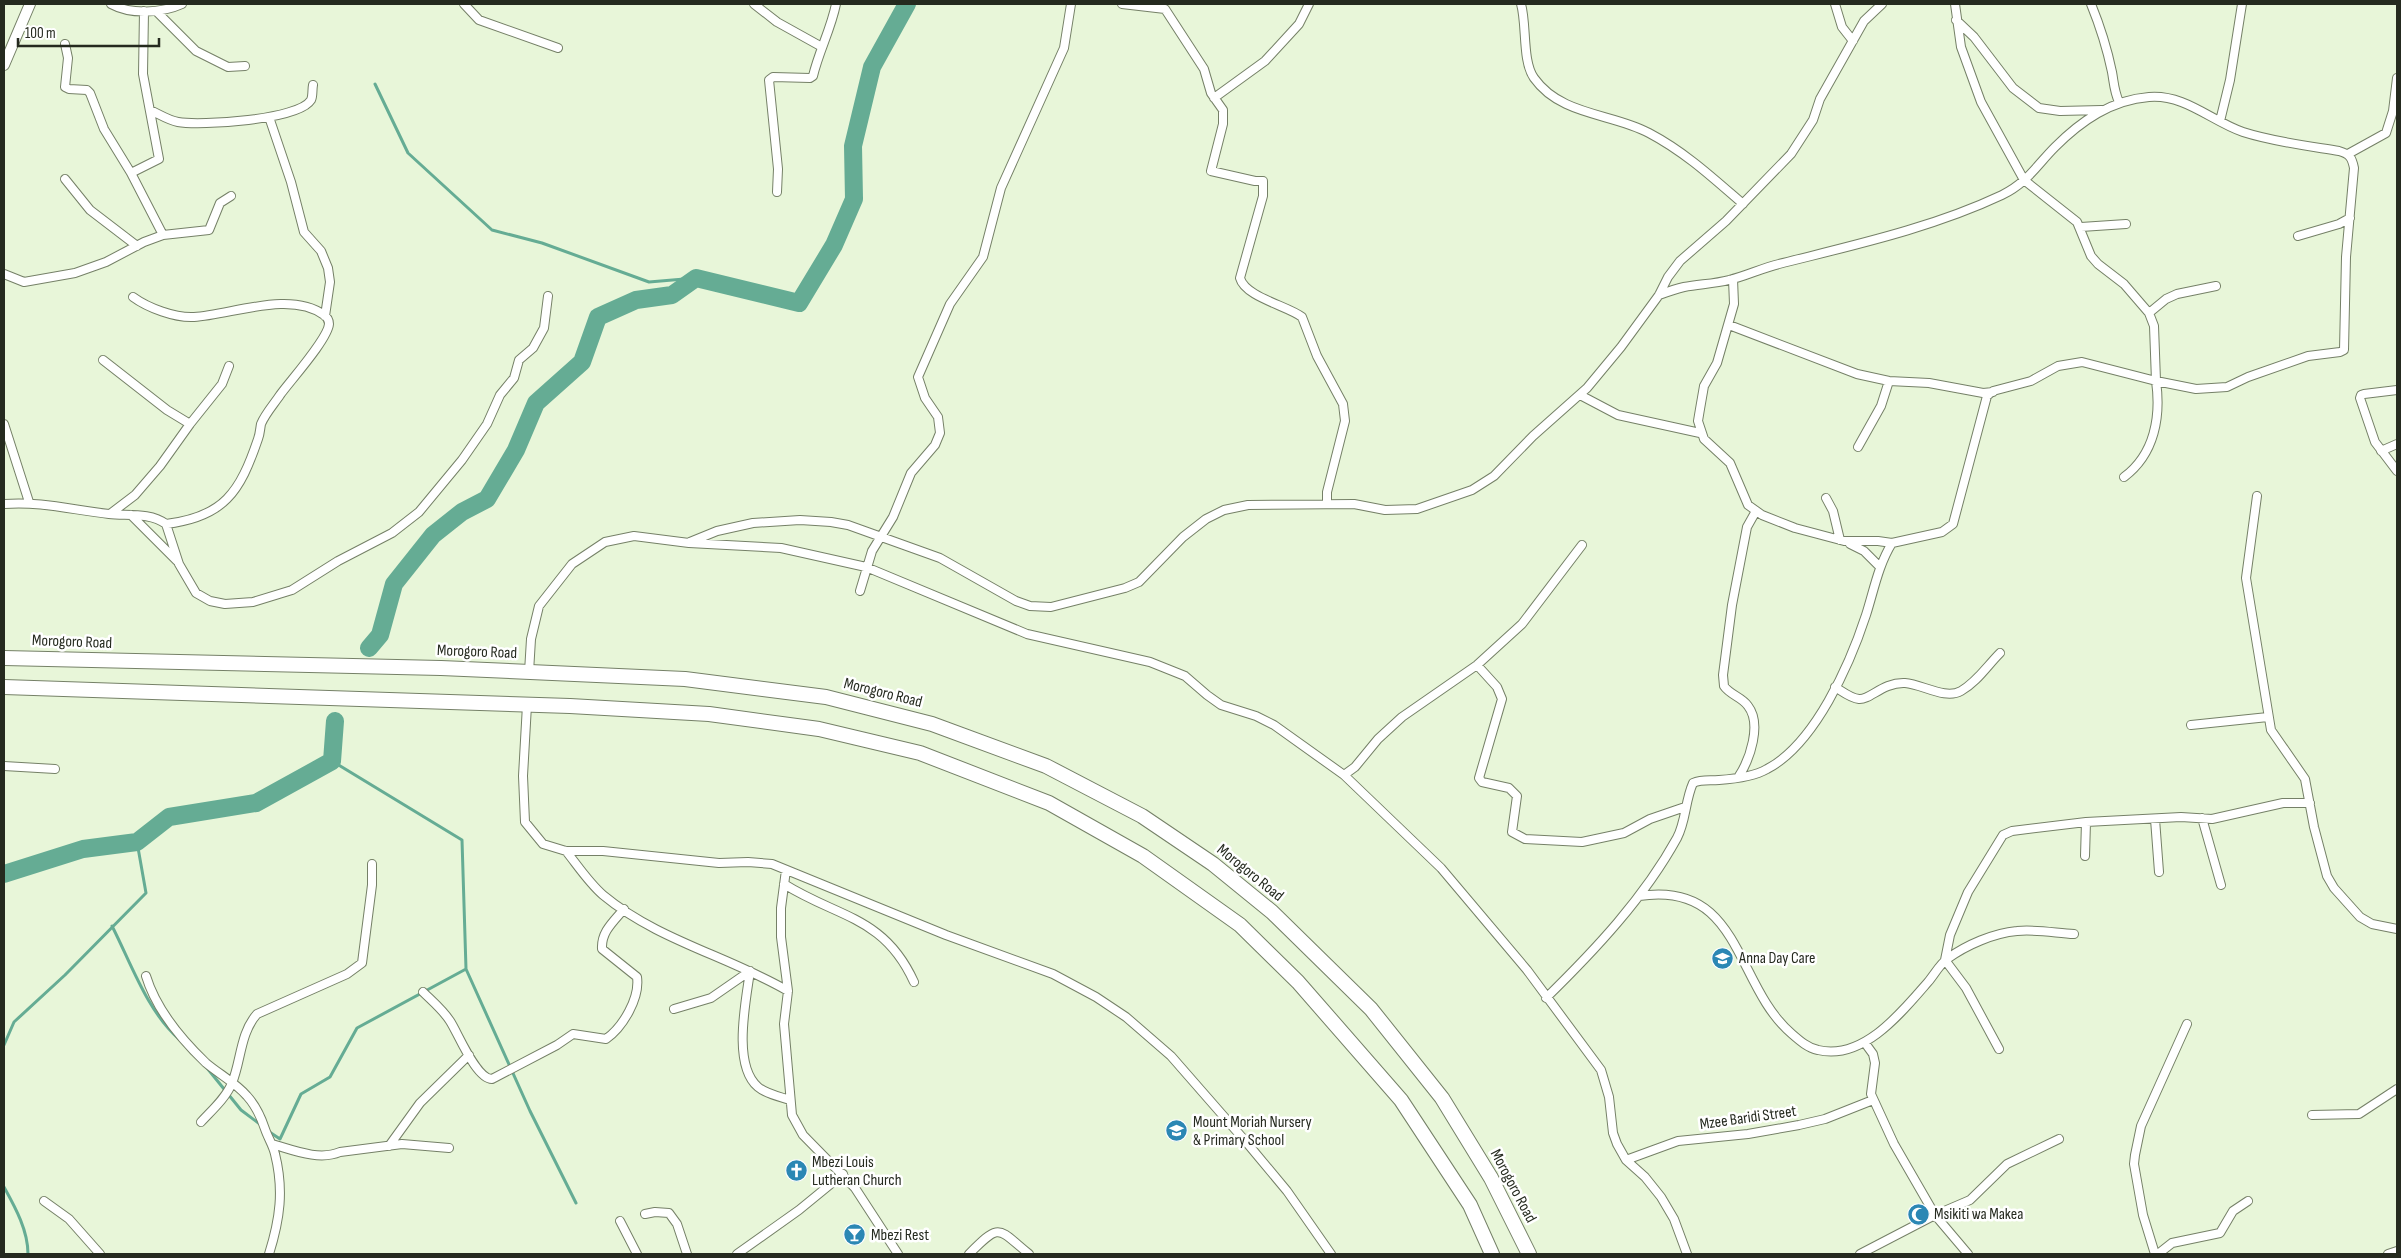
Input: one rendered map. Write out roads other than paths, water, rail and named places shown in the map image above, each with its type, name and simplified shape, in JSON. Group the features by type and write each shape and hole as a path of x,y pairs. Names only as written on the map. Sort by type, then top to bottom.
{"highway":[{"name":"Morogoro Road","path":"4,658 529,672 686,679 826,697 932,724 1046,766 1142,816 1213,864 1272,912 1371,1009 1442,1098 1491,1178 1529,1254"},
{"path":"4,687 527,705 709,714 819,729 920,753 1049,803 1143,856 1240,925 1298,982 1401,1100 1470,1205 1492,1254"}],"main road":[{"path":"4,65 30,4"}],"street":[{"path":"111,4 121,8 157,12 182,4"},
{"path":"464,4 479,20 558,48"},
{"path":"754,4 777,22 822,47"},
{"path":"777,192 778,169 769,80 773,77 812,77 832,23 836,4"},
{"path":"860,591 872,552 893,518 911,473 937,441 940,433 938,417 925,398 918,377 950,304 983,257 1000,188 1064,48 1071,4"},
{"path":"1122,4 1168,6 1204,69 1214,98 1223,110 1223,124 1211,171 1255,181 1263,181 1263,196 1240,274 1241,282 1255,294 1302,317 1316,356 1343,404 1345,421 1327,492 1328,504"},
{"path":"1214,98 1265,62 1299,24 1309,4"},
{"path":"1522,4 1529,67 1533,78 1543,88 1563,104 1632,125 1650,133 1687,156 1744,204"},
{"path":"1834,4 1842,27 1853,41"},
{"path":"689,543 704,536 741,525 800,520 848,525 952,563 1016,601 1030,606 1051,607 1125,588 1139,582 1183,537 1206,519 1224,510 1248,505 1328,504 1354,504 1385,510 1417,509 1456,498 1494,476 1533,436 1580,396 1621,347 1659,295 1668,277 1680,261 1744,204 1787,159 1813,120 1820,99 1864,22 1882,4"},
{"path":"1955,4 1961,47 1981,102 2024,180 2077,222 2081,227 2091,256 2098,264 2124,284 2149,313 2154,326 2158,403 2152,441 2138,464 2124,477"},
{"path":"2091,4 2103,34 2114,92 2119,102"},
{"path":"2220,121 2230,80 2242,4"},
{"path":"131,173 159,160 143,74 144,10"},
{"path":"157,12 196,51 228,67 245,66"},
{"path":"1956,20 1974,37 2013,88 2039,108 2060,111 2102,110"},
{"path":"65,44 68,58 66,86 69,90 89,91 104,129 131,173 163,235"},
{"path":"1659,295 1683,287 1733,279 1776,264 1851,247 1944,218 2001,195 2037,170 2055,147 2102,110 2119,102 2150,97 2170,98 2194,107 2244,132 2348,154 2386,134 2393,111 2397,78"},
{"path":"150,110 180,122 269,117 292,113 305,106 312,97 312,85"},
{"path":"4,504 29,502 110,514 154,518 166,524 201,517 219,508 243,477 264,419 324,338 329,324 325,316 330,282 328,268 321,251 304,232 291,182 269,117"},
{"path":"1729,325 1857,374 1889,381 1929,383 1983,393 2018,386 2064,364 2082,362 2196,389 2227,387 2255,374 2308,356 2344,350 2346,257 2354,168 2348,154"},
{"path":"65,179 90,210 137,246"},
{"path":"4,274 24,282 75,273 106,262 163,235 209,230 220,203 231,196"},
{"path":"2298,236 2339,224 2350,218"},
{"path":"2081,227 2126,224"},
{"path":"1733,279 1735,300 1717,363 1704,386 1698,421 1700,433 1730,463 1748,505 1756,511 1781,523 1842,541 1864,550 1879,566"},
{"path":"2149,313 2166,299 2177,294 2216,286"},
{"path":"166,524 179,564 196,593 210,601 225,604 253,602 292,590 338,561 392,534 419,512 462,460 487,424 500,395 514,378 519,360 533,348 544,328 548,296"},
{"path":"133,297 164,311 192,318 243,308 286,304 308,307 325,316"},
{"path":"103,360 167,410 190,424"},
{"path":"110,514 146,483 222,384 229,366"},
{"path":"1858,447 1881,406 1889,381"},
{"path":"2397,390 2361,394 2369,427 2381,451 2397,471"},
{"path":"1842,541 1892,543 1942,532 1952,524 1975,447 1987,396 1993,392"},
{"path":"1580,396 1618,416 1700,433"},
{"path":"4,424 29,502"},
{"path":"2381,451 2397,444"},
{"path":"2257,496 2246,578 2268,717 2273,734 2305,779 2314,827 2325,868 2334,888 2360,917 2372,924 2397,929"},
{"path":"1826,498 1833,511 1842,541"},
{"path":"1739,776 1752,749 1754,720 1747,703 1726,690 1723,675 1732,605 1747,528 1756,511"},
{"path":"131,515 179,564"},
{"path":"529,672 532,638 539,606 572,564 605,542 634,536 689,543 780,548 866,567 1026,634 1165,666 1185,676 1206,696 1221,705 1256,716 1274,725 1344,775 1441,868 1527,970 1601,1070 1609,1097 1613,1133 1626,1160 1645,1177 1661,1197 1674,1219 1687,1254"},
{"path":"1546,998 1572,973 1639,896 1682,826 1685,807 1693,783 1700,780 1716,780 1765,770 1792,753 1809,733 1856,646 1879,566 1892,543"},
{"path":"1344,775 1355,767 1378,738 1402,717 1477,665 1522,624 1582,545"},
{"path":"1834,687 1859,699 1867,698 1876,690 1888,684 1905,683 1948,694 1960,692 1977,679 2000,653"},
{"path":"1477,665 1497,687 1502,699 1479,778 1482,782 1509,788 1518,796 1512,827 1512,832 1516,836 1525,839 1562,841 1597,839 1624,832 1650,819 1685,807"},
{"path":"527,705 523,776 525,822 543,844 566,851 603,851 719,863 762,862 946,935 1053,974 1096,997 1126,1018 1171,1056 1287,1191 1331,1254"},
{"path":"2191,725 2268,717"},
{"path":"4,766 55,769"},
{"path":"2000,1049 1966,988 1945,960 1950,935 1964,900 2001,836 2012,831 2086,822 2155,818 2212,819 2283,802 2310,803"},
{"path":"2155,818 2159,872"},
{"path":"2202,818 2221,885"},
{"path":"2085,856 2086,822"},
{"path":"566,851 602,894 659,932 750,971 788,991"},
{"path":"201,1122 232,1084 238,1057 251,1022 256,1014 347,974 362,963 372,885 372,864"},
{"path":"786,870 781,937 788,991 784,1024 792,1115 802,1135 843,1174 860,1195 898,1254"},
{"path":"784,884 805,897 864,922 878,932 895,948 914,982"},
{"path":"1639,896 1656,894 1687,898 1694,900 1709,911 1718,919 1778,1019 1805,1045 1816,1050 1836,1052 1865,1043 1910,1002 1945,960 2004,933 2019,930 2074,934"},
{"path":"423,992 449,1019 483,1076 492,1078 557,1045 574,1034 606,1039 614,1033 637,994 637,977 602,949 601,939 624,909"},
{"path":"674,1009 711,998 750,971"},
{"path":"750,971 743,1041 747,1069 759,1088 790,1100"},
{"path":"146,976 160,1006 182,1036 206,1063 247,1096 264,1121 272,1144 280,1179 281,1202 276,1232 269,1254"},
{"path":"2187,1024 2142,1126 2135,1155 2134,1164 2143,1215 2157,1254 2172,1243 2220,1233 2233,1211 2248,1201"},
{"path":"1865,1043 1873,1054 1875,1063 1871,1094 1873,1100 1906,1167 1922,1190 1935,1215 1968,1254"},
{"path":"390,1146 420,1103 469,1055"},
{"path":"2312,1115 2359,1114 2397,1089"},
{"name":"Mzee Baridi Street","path":"1626,1160 1678,1141 1738,1136 1824,1119 1873,1100"},
{"path":"1860,1254 1935,1215 1970,1200 2014,1160 2060,1139"},
{"path":"272,1144 311,1154 332,1156 340,1152 402,1144 449,1148"},
{"path":"737,1254 799,1210 843,1174"},
{"path":"44,1201 69,1218 100,1254"},
{"path":"645,1214 655,1212 669,1213 677,1224 687,1254"},
{"path":"620,1221 637,1254"},
{"path":"969,1254 990,1234 998,1232 1004,1232 1029,1254"},
{"path":"2388,1254 2397,1251"}],"waterway":[{"path":"369,648 380,635 394,584 433,535 462,512 487,499 516,450 536,403 582,362 598,317 636,300 672,295 696,278 799,303 834,245 854,199 853,146 872,67 907,4"},
{"path":"375,84 408,153 492,230 542,243 649,282 696,278"},
{"path":"4,874 83,849 137,842 169,817 256,803 332,761 335,721"},
{"path":"332,761 462,840 466,969 530,1111 576,1203"},
{"path":"4,1045 14,1022 65,975 146,893 137,842"},
{"path":"112,926 149,1001 168,1028 179,1039"},
{"path":"268,1131 280,1139 301,1094 330,1077 357,1028 466,969"},
{"path":"207,1068 241,1110 261,1125"},
{"path":"4,1187 26,1236 28,1254"}],"place":[{"name":"Anna Day Care","path":"1723,958"},
{"name":"Mount Moriah Nursery & Primary School","path":"1177,1131"},
{"name":"Mbezi Louis Lutheran Church","path":"796,1171"},
{"name":"Msikiti wa Makea","path":"1918,1214"},
{"name":"Mbezi Rest","path":"855,1235"}]}
